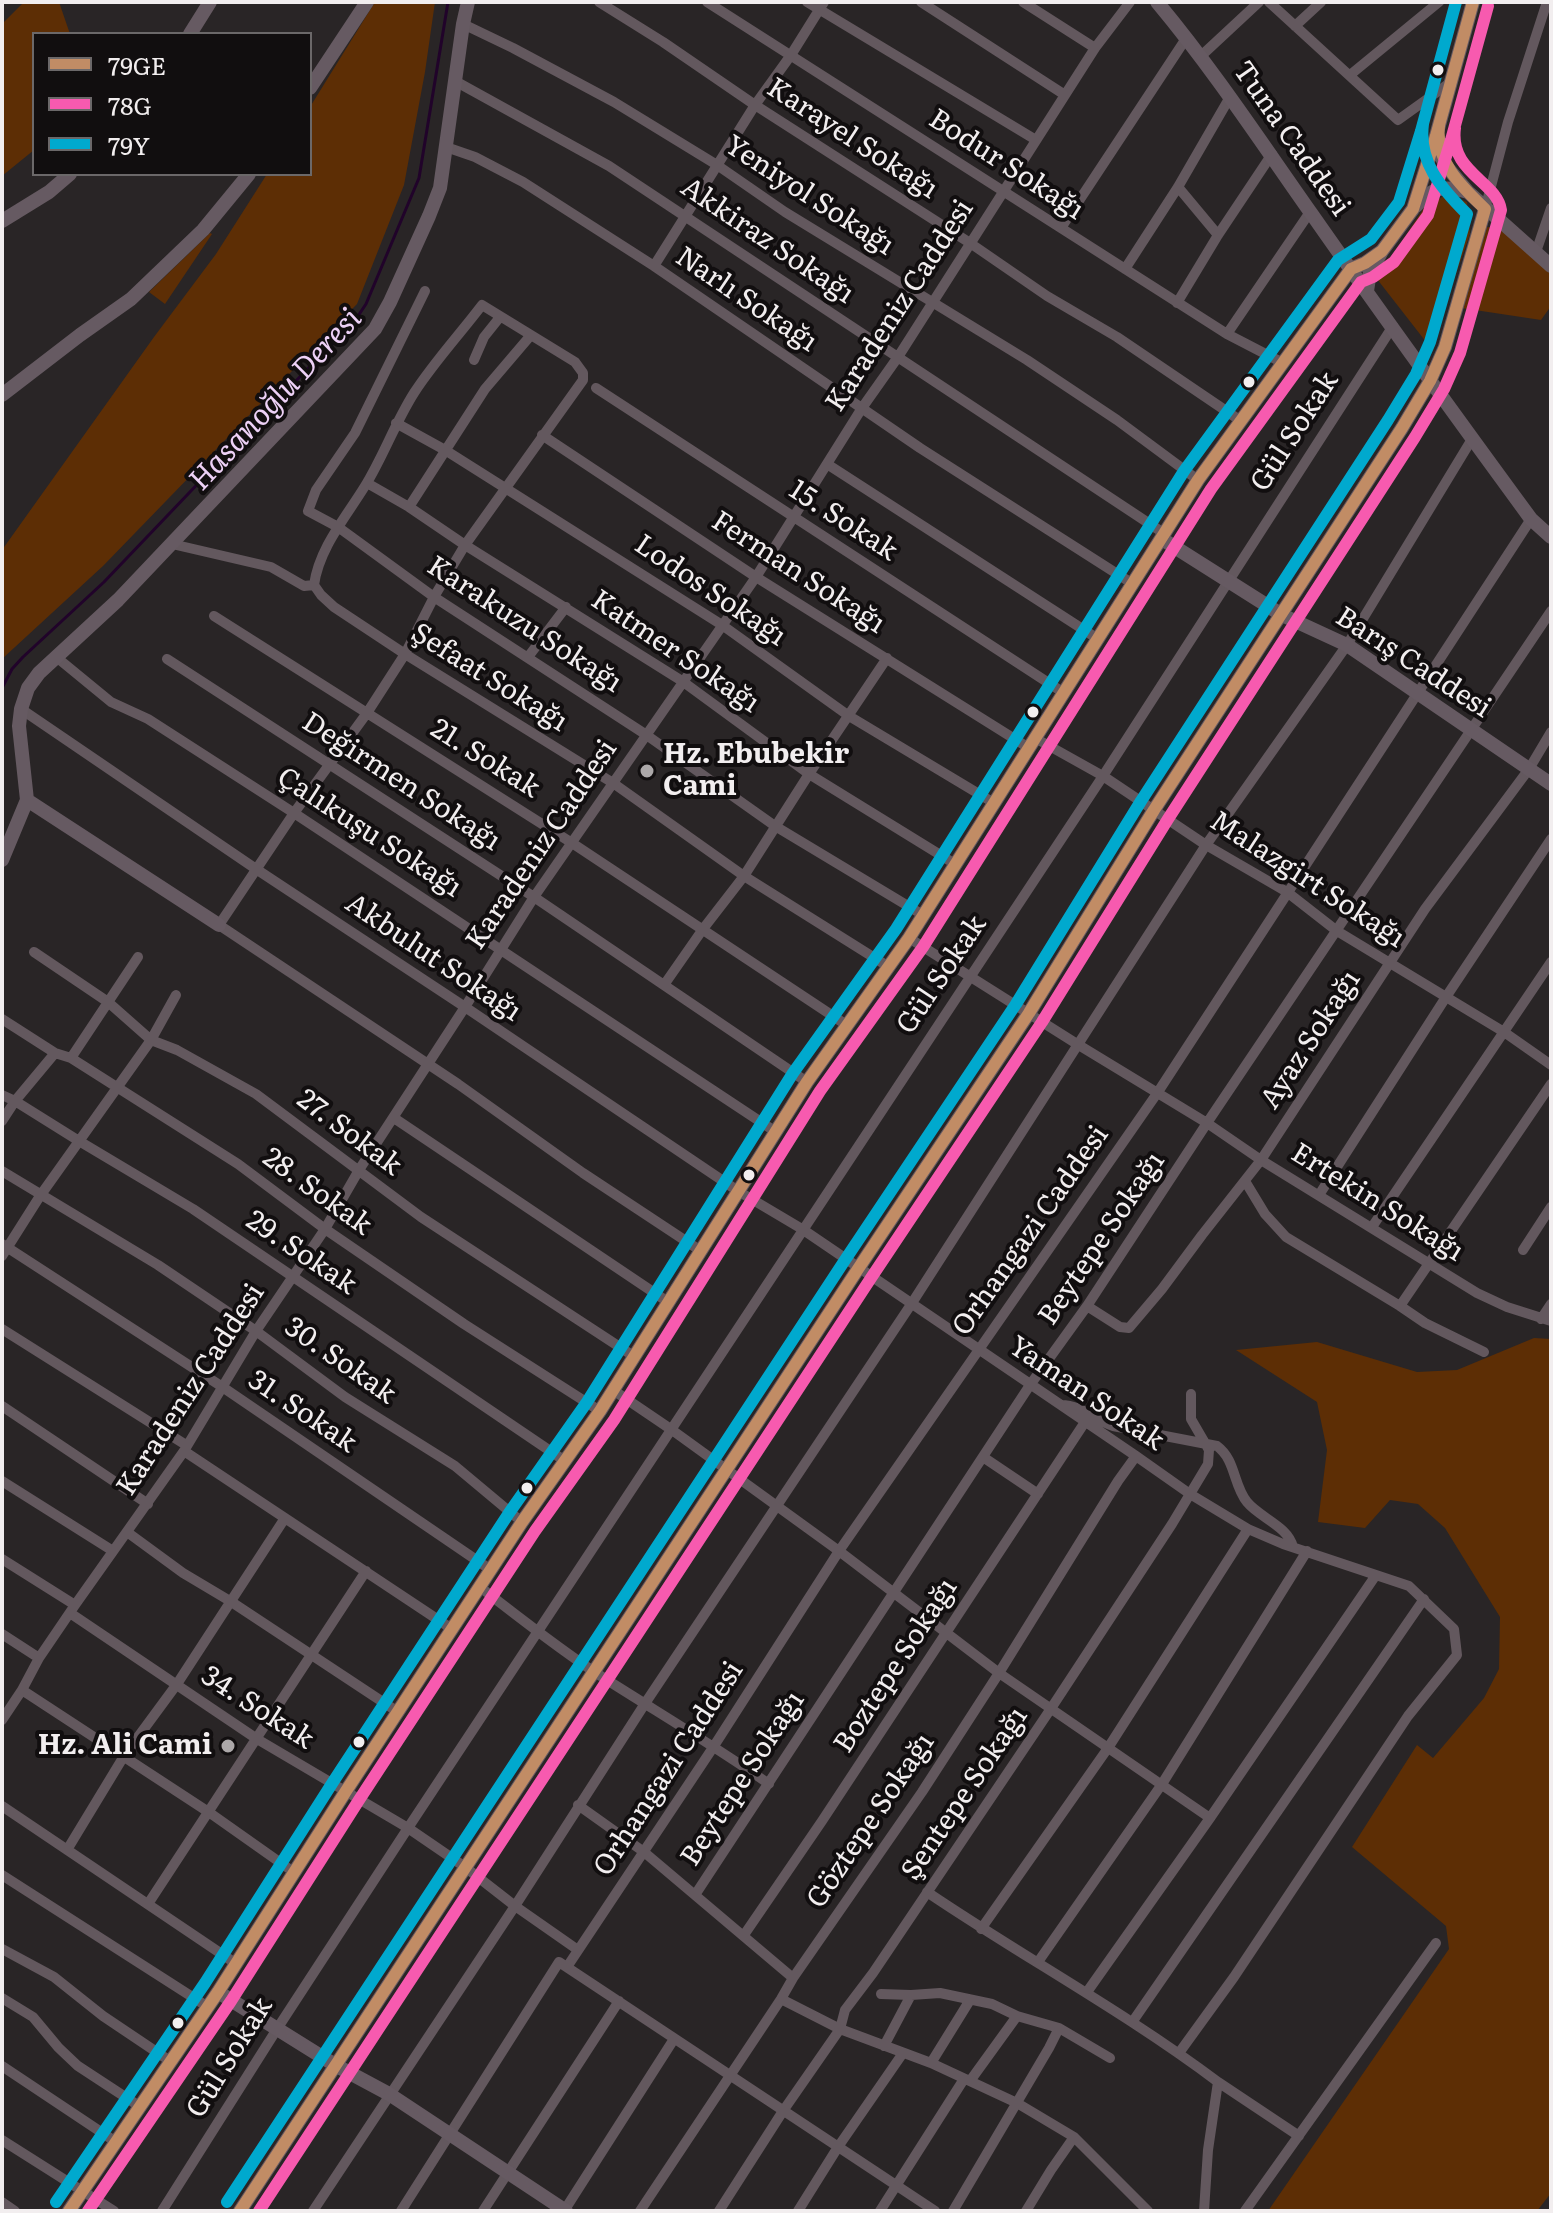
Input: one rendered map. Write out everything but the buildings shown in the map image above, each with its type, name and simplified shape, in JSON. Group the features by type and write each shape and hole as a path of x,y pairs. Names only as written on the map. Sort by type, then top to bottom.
{"main road":[{"path":"191,32 210,2"},
{"path":"312,85 367,2"},
{"path":"2,860 27,800 19,726 28,688 55,656 118,600 375,329 390,302 440,188 468,2"},
{"name":"Tuna Caddesi","path":"1157,2 1187,37 1272,154 1472,439 1531,519 1551,537"},
{"path":"1413,209 1473,2"},
{"path":"1436,136 1446,166 1468,192 1551,266"},
{"path":"2,221 49,192 68,176"},
{"path":"2,395 131,299 203,230 247,176"},
{"path":"1367,291 1370,272 1378,254 1422,199 1440,188 1452,187 1468,192"},
{"path":"240,2211 1029,1013 1154,810 1402,428 1430,381 1445,347 1485,209"},
{"path":"1335,247 1352,256 1378,254"},
{"path":"69,2211 218,1992 522,1522 600,1411 807,1082 909,938 1198,480 1351,269 1378,254"},
{"path":"1410,351 1428,354 1445,347"},
{"name":"Barış Caddesi","path":"1163,536 1282,615 1347,645 1551,784"},
{"path":"27,800 219,925"},
{"path":"218,1992 335,2065 389,2094 565,2211"}],"street":[{"name":"Karayel Sokağı","path":"599,2 1047,296 1117,337 1241,421"},
{"name":"Bodur Sokağı","path":"707,2 1177,303 1283,363"},
{"path":"807,2 821,6 1036,140"},
{"path":"921,2 1065,95"},
{"path":"1023,2 1095,48"},
{"name":"Karadeniz Caddesi","path":"3,1716 72,1609 185,1448 221,1386 325,1229 500,948 756,577 1095,48 1130,2"},
{"path":"1201,56 1259,2"},
{"path":"1269,2 1398,120 1451,82"},
{"path":"1295,26 1321,2"},
{"path":"1350,75 1439,2"},
{"path":"1485,209 1508,122 1547,2"},
{"path":"654,266 821,6"},
{"name":"Yeniyol Sokağı","path":"463,24 614,102 717,165 785,212 1040,368 1198,480"},
{"path":"1061,228 1187,37"},
{"name":"Akkiraz Sokağı","path":"455,81 609,166 1163,536"},
{"path":"1125,269 1178,187 1230,97"},
{"name":"Narlı Sokağı","path":"446,147 475,157 523,182 654,266 920,448 1133,584"},
{"path":"1177,303 1272,154"},
{"path":"1178,187 1218,235"},
{"path":"1536,252 1551,208"},
{"path":"1227,334 1310,212"},
{"name":"Karakuzu Sokağı","path":"425,291 355,433 316,490 308,511 338,527 434,597 645,734 775,826 923,915"},
{"path":"314,585 316,573 338,527 367,483 415,391 482,305 575,362 583,373 583,380 465,545 405,654 367,713 294,813 219,925 701,1251"},
{"path":"474,360 484,337 500,317"},
{"name":"Gül Sokak","path":"162,2211 408,1828 1103,776 1393,326"},
{"path":"409,507 485,389 531,335"},
{"name":"15. Sokak","path":"596,388 1064,693"},
{"name":"Lodos Sokağı","path":"396,423 445,450 722,625 849,716 994,803"},
{"name":"Ferman Sokağı","path":"542,435 756,577 1032,743"},
{"path":"313,2211 912,1303 1206,845 1347,645 1472,439"},
{"path":"827,464 1098,639"},
{"name":"Katmer Sokağı","path":"367,483 682,681 809,774 955,864"},
{"name":"Orhangazi Caddesi","path":"401,2211 563,1965 578,1950 644,1852 839,1551 1158,1092 1531,519"},
{"name":"Şefaat Sokağı","path":"172,544 271,567 304,586 314,585 334,607 613,783 744,876 889,967"},
{"path":"528,657 566,607"},
{"name":"Beytepe Sokağı","path":"695,1895 1030,1385 1087,1306 1551,611"},
{"name":"21. Sokak","path":"214,616 572,843 848,1026"},
{"name":"Çalıkuşu Sokağı","path":"55,656 111,702 148,719 294,813 776,1132"},
{"path":"664,985 744,876 887,658"},
{"name":"Değirmen Sokağı","path":"167,659 534,897 807,1082"},
{"name":"Akbulut Sokağı","path":"21,709 738,1191"},
{"name":"Ayaz Sokağı","path":"1087,1306 1120,1327 1132,1327 1261,1160 1425,909 1529,769 1551,732"},
{"name":"Malazgirt Sokağı","path":"1032,743 1103,776 1206,845 1287,892 1337,931 1504,1032 1551,1065"},
{"path":"1319,1195 1551,839"},
{"name":"Ertekin Sokağı","path":"909,938 1477,1293 1546,1320"},
{"name":"27. Sokak","path":"34,952 108,1002 151,1040 177,1050 256,1094 421,1217 635,1357"},
{"path":"71,1058 138,957"},
{"path":"1372,1227 1551,962"},
{"path":"4,1249 115,1087 151,1040 176,995"},
{"name":"28. Sokak","path":"2,1019 55,1053 71,1058 238,1164 325,1229 464,1324 600,1411"},
{"path":"2,1121 55,1053"},
{"path":"1400,1306 1551,1084"},
{"name":"29. Sokak","path":"2,1095 193,1209 565,1461"},
{"path":"394,1118 668,1302"},
{"name":"30. Sokak","path":"2,1171 158,1265 256,1331 345,1397 455,1466 522,1522"},
{"path":"1245,1181 1265,1214 1286,1237 1425,1323 1484,1352"},
{"name":"Yaman Sokak","path":"738,1191 802,1229 1190,1494 1248,1529 1409,1586 1454,1629 1457,1655 1408,1716 1234,1977 1179,2053"},
{"path":"1523,1250 1551,1207"},
{"name":"31. Sokak","path":"4,1249 221,1386 491,1570"},
{"path":"1546,1320 1551,1304"},
{"path":"2,1329 185,1448 452,1629"},
{"path":"613,1390 839,1551 999,1673 1210,1818"},
{"name":"Şentepe Sokağı","path":"719,2211 840,2029 845,2010 1052,1707 1208,1464 1209,1450 1191,1419 1191,1394"},
{"path":"1059,1405 1073,1405 1102,1423 1113,1426 1217,1446 1225,1452 1243,1495 1253,1509 1283,1532 1293,1547"},
{"path":"2,1406 148,1504"},
{"name":"Boztepe Sokağı","path":"744,1935 1085,1422"},
{"name":"Göztepe Sokağı","path":"640,2211 793,1978 922,1792 1136,1456"},
{"path":"983,1457 1038,1494"},
{"path":"2,1481 113,1551"},
{"path":"67,1850 124,1756 177,1684 285,1518"},
{"path":"981,1929 1108,1748 1248,1529"},
{"path":"127,1532 183,1573 398,1712"},
{"path":"1038,1962 1162,1784 1307,1551"},
{"name":"34. Sokak","path":"2,1559 257,1739 408,1828 578,1950"},
{"path":"148,1904 366,1571"},
{"path":"1087,1992 1376,1575"},
{"path":"480,1587 593,1671 646,1702 769,1784"},
{"path":"1133,2021 1424,1599"},
{"path":"2,1634 39,1658"},
{"path":"22,1690 210,1813 295,1873"},
{"path":"578,1805 644,1852 793,1978"},
{"path":"2,1806 235,1963"},
{"path":"2,1875 208,2007"},
{"path":"927,1892 981,1929 1133,2021 1299,2136"},
{"path":"1245,2211 1436,1943"},
{"path":"2,1949 54,1977 103,2016 170,2061"},
{"path":"563,1965 935,2211"},
{"path":"881,1994 940,1993 992,2004 1017,2016 1059,2028 1110,2058"},
{"path":"884,2046 911,1995"},
{"path":"2,1998 33,2017 78,2066 139,2106"},
{"path":"781,1999 840,2029 931,2063 1017,2103 1074,2137 1148,2211"},
{"path":"931,2063 970,2000"},
{"path":"483,2211 619,2001"},
{"path":"880,2211 967,2080 1017,2016"},
{"path":"953,2211 1059,2028"},
{"path":"565,2211 674,2039"},
{"path":"798,2211 903,2053"},
{"path":"2,2066 116,2142"},
{"path":"1204,2211 1208,2150 1218,2082"},
{"path":"1026,2211 1074,2137"},
{"path":"2,2140 114,2211"},
{"path":"2,2202 15,2211"}],"shaded area":[{"path":"24,2 59,2 69,32 32,32 32,152 2,176 2,24"},
{"path":"375,2 435,2 404,185 357,304 103,566 2,659 2,550 216,254 266,176 312,176 312,104"},
{"path":"1447,194 1467,202 1470,234 1430,347 1377,279 1424,208"},
{"path":"1486,227 1502,228 1551,273 1551,306 1541,320 1455,307"},
{"path":"210,233 165,304 149,292"},
{"path":"1534,1338 1551,1339 1551,2193 1537,2211 1268,2211 1449,1949 1446,1926 1352,1847 1417,1745 1433,1758 1484,1698 1499,1669 1500,1617 1445,1528 1418,1504 1390,1500 1365,1528 1318,1522 1327,1450 1317,1402 1236,1350 1317,1342 1417,1372 1457,1370"}],"waterway":[{"name":"Hasanoğlu Deresi","path":"2,688 23,657 104,582 358,316 366,304 419,178 448,2"}],"transit line":[{"name":"79Y","path":"56,2202 205,1983 509,1513 587,1402 793,1073 896,929 1184,471 1338,260 1371,239 1399,202 1456,2"},
{"name":"79GE","path":"69,2211 218,1992 522,1522 600,1411 807,1082 909,938 1198,480 1351,269 1382,251 1413,209 1473,2"},
{"name":"78G","path":"88,2211 231,2001 535,1531 614,1420 820,1091 923,947 1211,489 1361,282 1394,262 1428,215 1488,6"},
{"name":"79Y","path":"227,2202 1016,1004 1141,801 1416,374 1430,342 1467,214 1433,174 1424,150 1423,124"},
{"name":"79GE","path":"240,2211 1029,1013 1154,810 1430,381 1445,347 1485,209 1445,162 1439,126"},
{"name":"78G","path":"259,2211 1042,1022 1168,819 1444,389 1460,353 1501,210 1498,200 1459,156 1455,128"}],"place":[{"name":"Hz. Ebubekir Cami","path":"647,771"},
{"name":"Hz. Ali Cami","path":"228,1746"}]}
